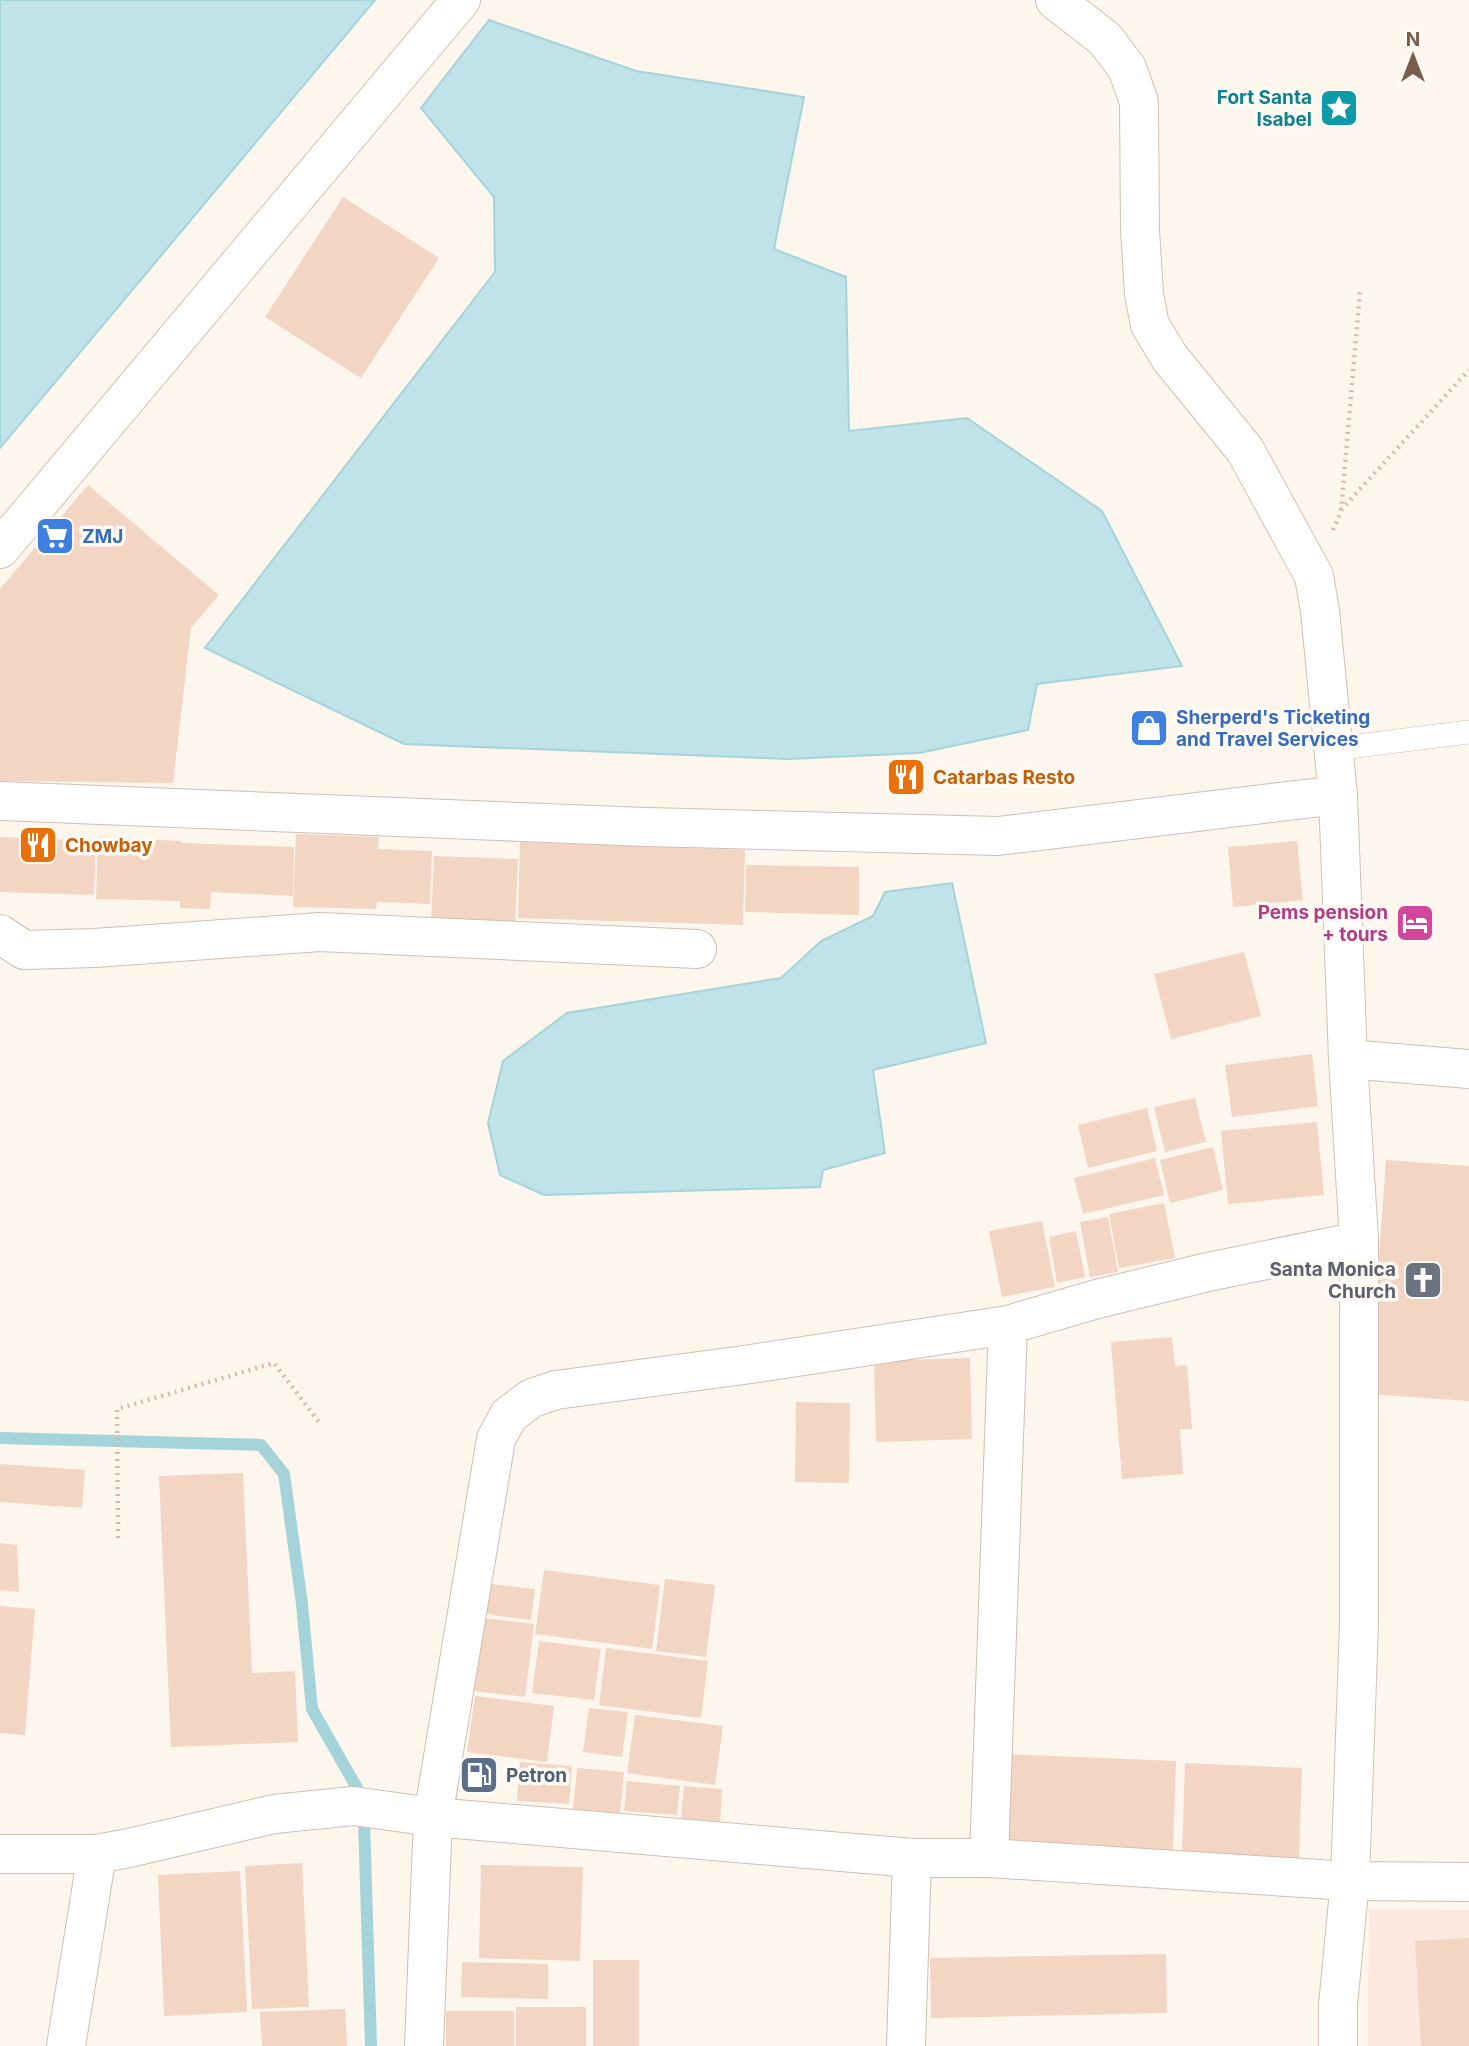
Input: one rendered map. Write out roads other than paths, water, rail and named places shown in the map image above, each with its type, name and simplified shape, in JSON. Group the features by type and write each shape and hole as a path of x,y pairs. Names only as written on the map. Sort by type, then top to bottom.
{"street":[{"path":"0,549 461,0"},
{"path":"1055,0 1105,39 1127,68 1139,102 1140,230 1144,293 1150,325 1170,358 1245,450 1314,576 1338,795 1348,1059 1359,1241 1359,1622 1350,1881 1338,2005 1338,2046"},
{"path":"0,801 646,827 998,836 1338,795"},
{"path":"0,934 24,950 95,948 320,932 697,949"},
{"path":"1348,1059 1469,1069"},
{"path":"424,2046 433,1817 496,1439 509,1415 532,1398 556,1390 1008,1325 1097,1299 1208,1272 1359,1241"},
{"path":"989,1858 1008,1325"},
{"path":"0,1854 97,1854 274,1814 353,1806 433,1817 912,1858 989,1858 1350,1881 1469,1882"},
{"path":"66,2046 97,1854"},
{"path":"906,2046 912,1858"}],"lane":[{"path":"1334,749 1469,732"}],"water":[{"path":"0,0 375,0 0,448"},
{"path":"489,20 636,71 804,97 774,249 846,277 849,431 967,418 1102,511 1182,666 1037,684 1028,730 919,753 788,759 404,744 205,648 495,272 494,197 421,108"},
{"path":"952,883 986,1043 873,1070 885,1153 823,1170 820,1187 544,1195 500,1175 488,1123 503,1061 567,1013 781,978 821,941 873,916 885,892"}],"waterway":[{"path":"0,1438 261,1445 284,1474 302,1604 312,1709 357,1788"},
{"path":"364,1821 371,2046"}],"place":[{"name":"Fort Santa Isabel","path":"1339,108"},
{"name":"ZMJ","path":"55,536"},
{"name":"Sherperd's Ticketing and Travel Services","path":"1149,728"},
{"name":"Catarbas Resto","path":"906,777"},
{"name":"Chowbay","path":"38,845"},
{"name":"Pems pension + tours","path":"1415,923"},
{"name":"Santa Monica Church","path":"1423,1280"},
{"name":"Petron","path":"479,1775"}]}
